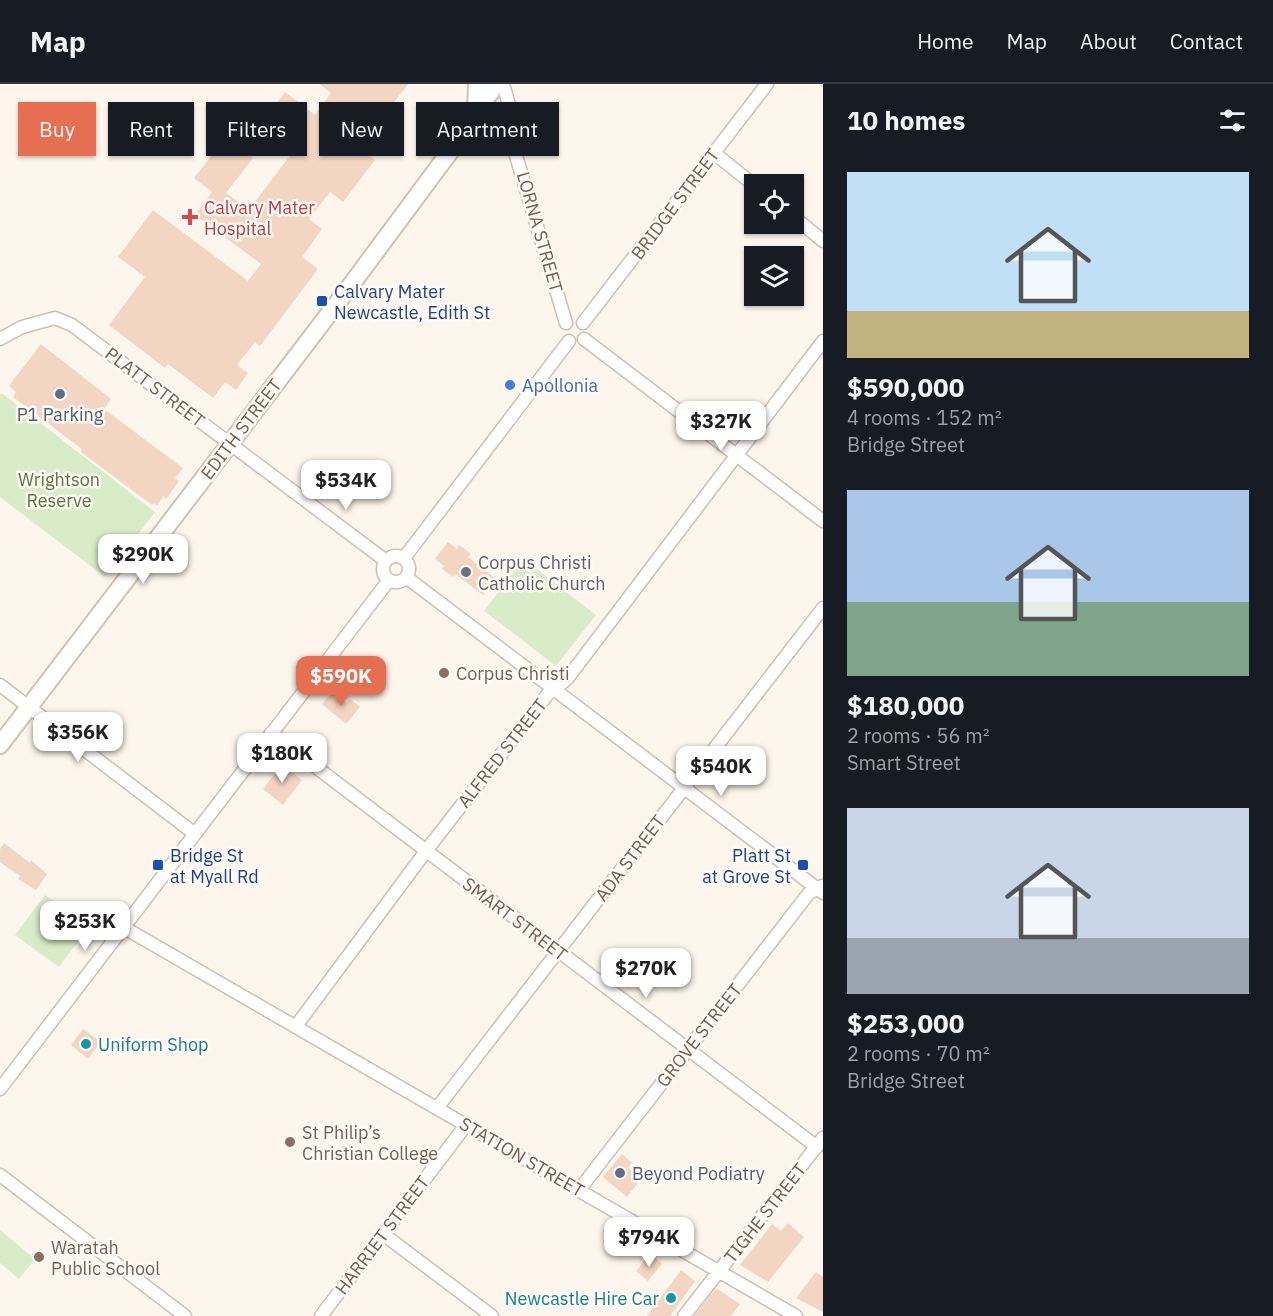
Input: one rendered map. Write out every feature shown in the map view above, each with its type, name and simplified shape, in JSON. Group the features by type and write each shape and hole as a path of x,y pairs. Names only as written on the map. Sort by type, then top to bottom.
{"main road":[{"path":"476,102 477,84"},
{"path":"483,102 491,92 492,84"},
{"name":"EDITH STREET","path":"0,745 447,156"}],"street":[{"name":"LORNA STREET","path":"503,84 508,102"},
{"name":"BRIDGE STREET","path":"583,323 767,84"},
{"path":"714,153 744,177"},
{"name":"LORNA STREET","path":"517,156 566,323"},
{"path":"804,225 823,240"},
{"name":"PLATT STREET","path":"0,339 22,327 56,318 72,325 386,561"},
{"path":"575,320 583,323 587,331 584,339 575,343 569,341 564,333 566,323 575,320"},
{"path":"584,339 823,521"},
{"path":"404,558 569,341"},
{"name":"ALFRED STREET","path":"296,1026 426,851 547,694 567,679 823,341"},
{"path":"394,556 404,558 409,567 406,577 400,581 389,579 384,572 386,561 394,556"},
{"path":"406,577 821,889"},
{"path":"0,1089 389,579"},
{"name":"ADA STREET","path":"437,1108 823,608"},
{"path":"0,685 195,834"},
{"name":"SMART STREET","path":"271,734 688,1049 820,1143"},
{"name":"GROVE STREET","path":"579,1190 809,893 821,889"},
{"name":"STATION STREET","path":"123,927 796,1316"},
{"name":"HARRIET STREET","path":"321,1316 466,1125"},
{"name":"TIGHE STREET","path":"684,1316 820,1143"},
{"path":"0,1175 185,1316"},
{"path":"383,1234 492,1316"}],"green space":[{"name":"Wrightson Reserve","path":"0,394 3,394 155,512 105,577 0,497"},
{"path":"524,559 596,615 556,666 484,611"},
{"path":"45,895 89,927 59,967 15,935"},
{"path":"0,1230 35,1259 19,1279 0,1263"}],"building":[{"path":"319,84 408,84 394,102 324,102 331,93"},
{"path":"285,92 298,102 278,102"},
{"path":"307,109 315,115 319,110 319,156 370,156 375,160 343,202 330,192 309,219 322,229 302,257 318,269 260,346 255,342 237,365 248,373 236,390 225,382 213,398 168,364 165,368 109,325 145,277 118,257 153,210 248,281 261,264 195,215 212,192 194,178 212,156 251,156 253,158 226,193 249,210 290,156 307,156"},
{"path":"41,344 111,399 104,409 183,468 175,478 179,481 166,499 163,496 157,506 154,503 152,505 81,452 82,449 13,397 16,392 9,386"},
{"name":"Corpus Christi Catholic Church","path":"448,542 457,549 459,545 471,554 468,557 496,579 483,595 455,574 453,577 442,569 444,566 435,559"},
{"path":"332,692 347,703 350,699 360,707 346,724 322,704"},
{"path":"282,764 302,780 283,805 263,789"},
{"path":"4,843 30,863 31,860 47,874 36,890 18,879 20,876 0,862 0,849"},
{"name":"Uniform Shop","path":"83,1029 101,1042 88,1059 71,1045"},
{"name":"Beyond Podiatry","path":"622,1154 632,1163 628,1168 641,1179 627,1197 603,1177"},
{"path":"788,1223 804,1237 768,1282 740,1265 772,1224 781,1231"},
{"path":"650,1254 662,1264 648,1281 636,1271"},
{"name":"Newcastle Hire Car","path":"681,1270 695,1281 670,1316 647,1316"},
{"path":"816,1272 823,1277 823,1312 796,1298"},
{"path":"716,1288 740,1304 731,1316 694,1316"}],"place":[{"name":"Calvary Mater Hospital","path":"190,217"},
{"name":"Calvary Mater Newcastle, Edith St","path":"322,301"},
{"name":"Apollonia","path":"510,385"},
{"name":"P1 Parking","path":"60,394"},
{"name":"Corpus Christi Catholic Church","path":"466,572"},
{"name":"Corpus Christi","path":"444,673"},
{"name":"Bridge St at Myall Rd","path":"158,865"},
{"name":"Platt St at Grove St","path":"803,865"},
{"name":"Uniform Shop","path":"86,1044"},
{"name":"St Philip’s Christian College","path":"290,1142"},
{"name":"Beyond Podiatry","path":"620,1173"},
{"name":"Waratah Public School","path":"39,1257"},
{"name":"Newcastle Hire Car","path":"671,1298"}]}
